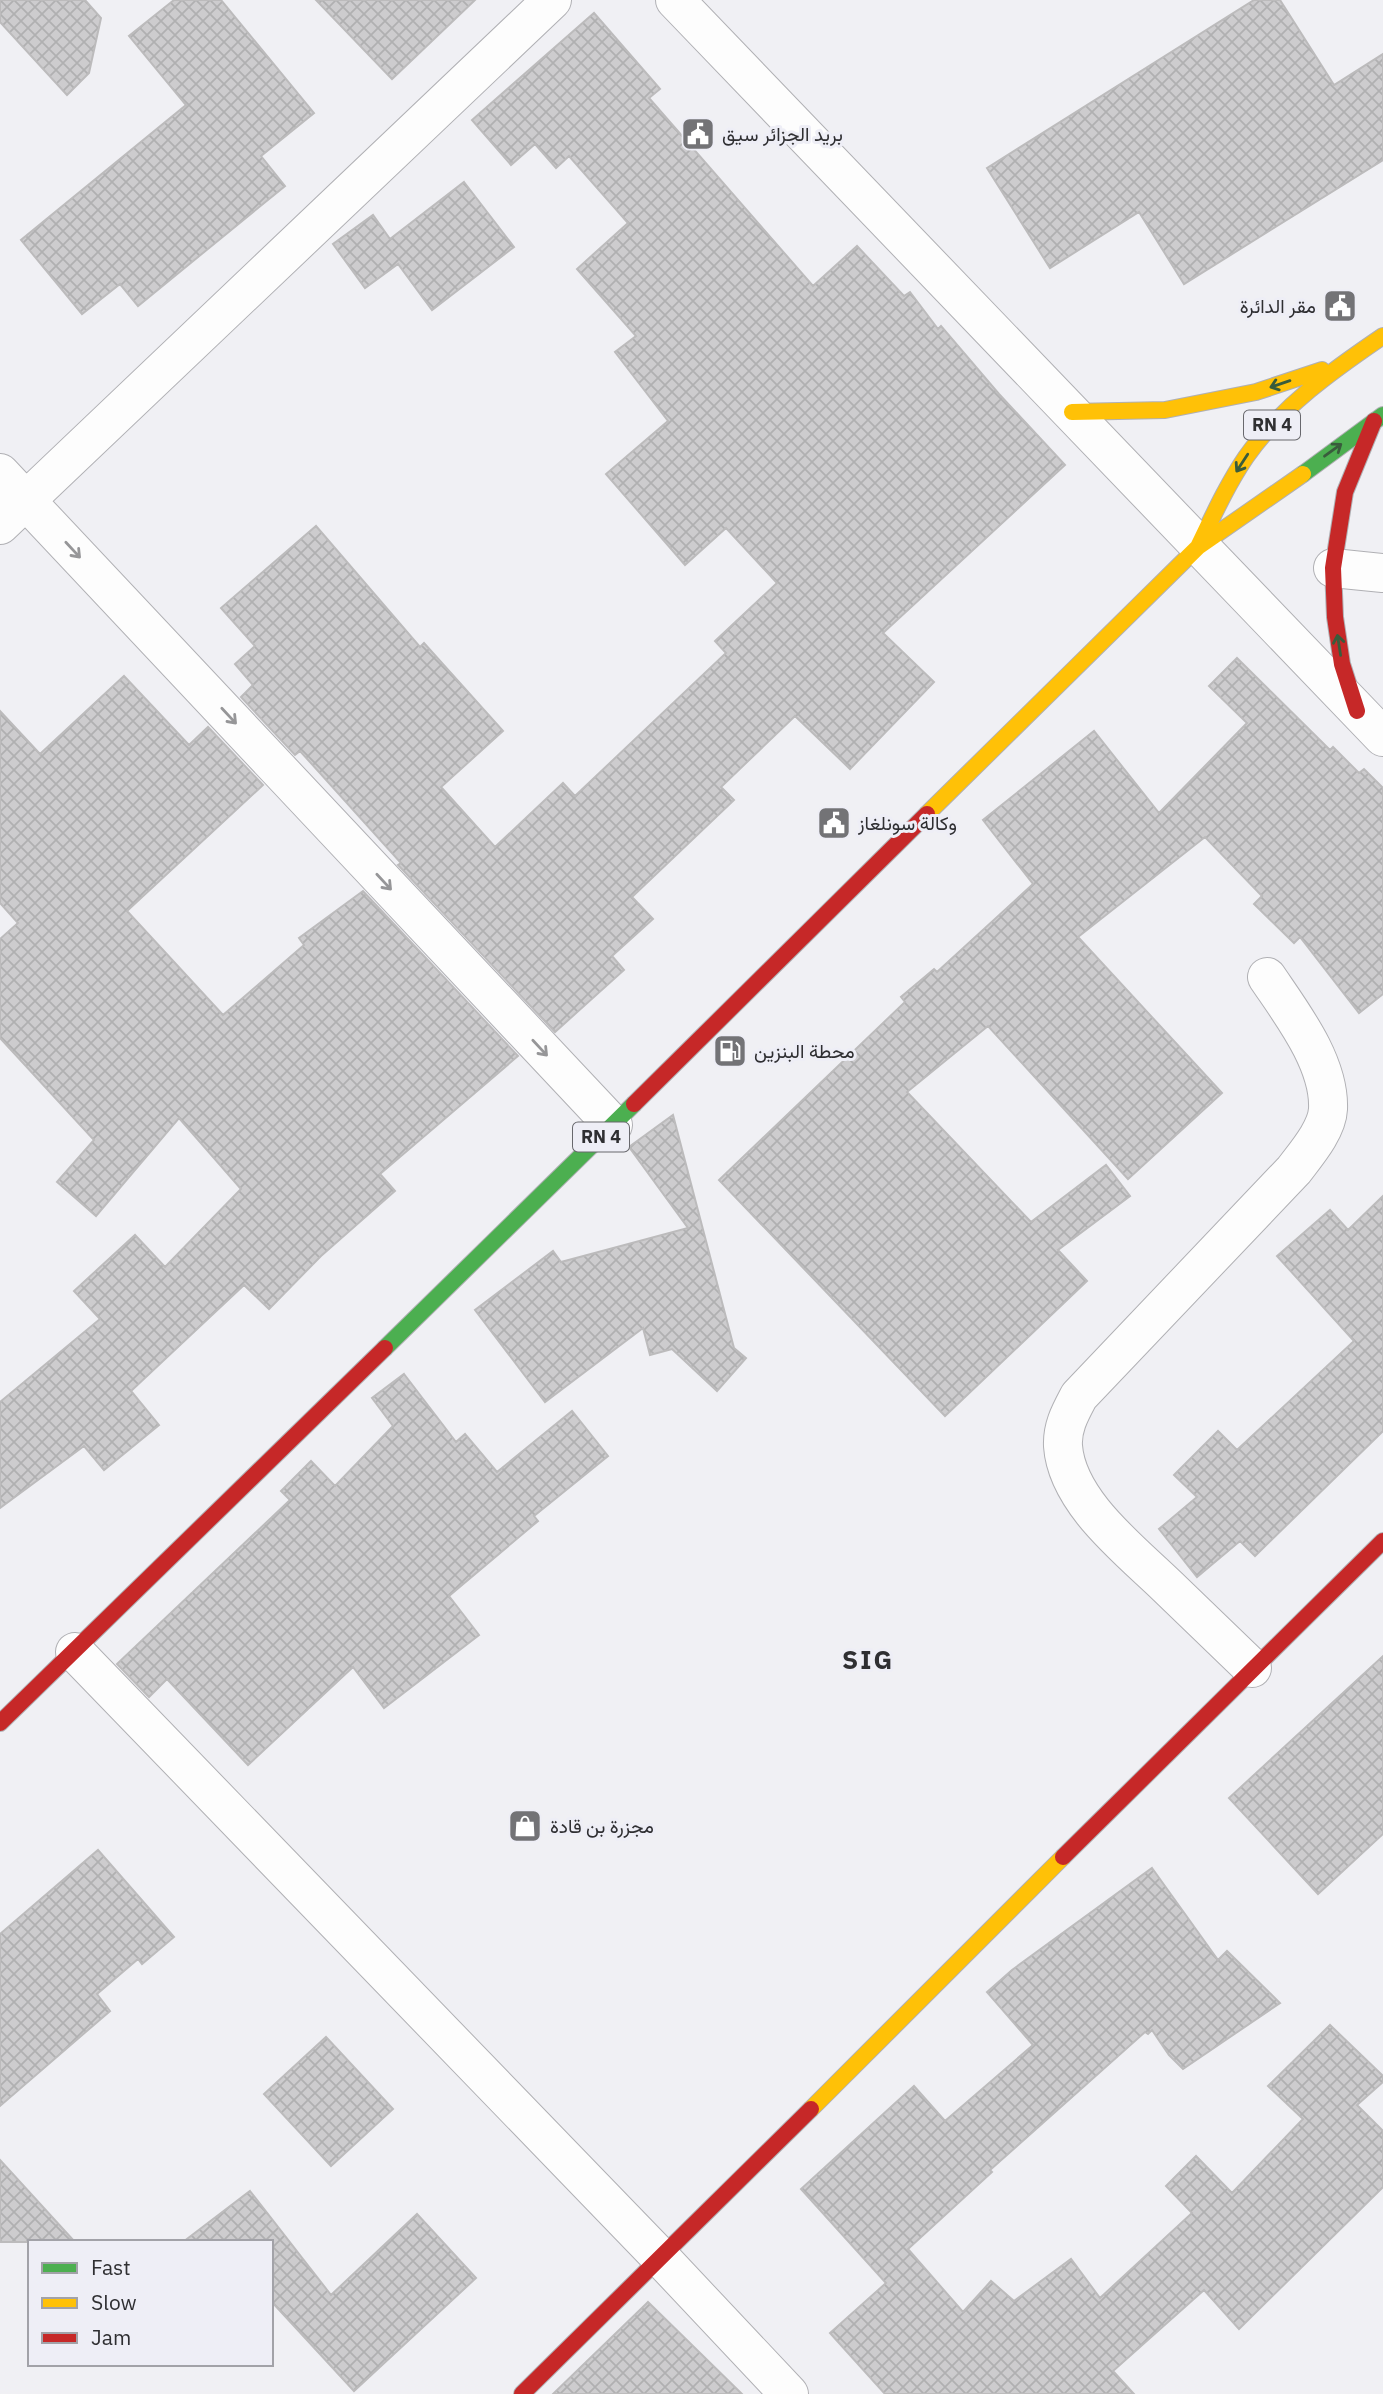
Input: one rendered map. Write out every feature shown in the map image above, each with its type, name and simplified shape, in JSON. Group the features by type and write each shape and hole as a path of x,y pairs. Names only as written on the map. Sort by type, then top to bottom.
{"main road":[{"name":"RN 4","path":"1198,547 1220,498 1247,455 1276,420 1344,362 1383,336"},
{"path":"1072,412 1165,410 1256,392 1344,362"},
{"path":"1370,724 1342,664 1336,628 1333,568 1345,492 1379,418"},
{"name":"RN 4","path":"0,1723 613,1125 1198,547 1241,519 1379,418"},
{"path":"522,2394 662,2259 1252,1668 1383,1541"}],"street":[{"path":"13,513 552,0"},
{"path":"675,0 1370,724"},
{"path":"0,473 13,513 613,1125"},
{"path":"1333,568 1383,573"},
{"path":"1252,1668 1109,1530 1081,1494 1072,1477 1063,1448 1065,1422 1079,1396 1294,1170 1316,1140 1328,1111 1324,1083 1314,1050 1267,977"},
{"path":"75,1652 789,2394"}],"building":[{"path":"0,0 85,0 101,18 89,73 67,95 0,22"},
{"path":"174,0 221,0 314,113 261,156 285,186 138,306 120,284 82,314 21,240 186,105 129,36"},
{"path":"316,0 475,0 392,79"},
{"path":"1254,0 1280,0 1334,85 1383,54 1383,160 1184,284 1139,212 1050,268 987,168"},
{"path":"594,13 660,89 649,98 813,286 857,246 904,296 910,292 938,329 941,326 1065,465 883,633 934,682 850,769 795,716 721,787 734,800 632,897 653,919 612,956 624,970 555,1032 398,865 401,863 300,751 295,755 241,697 253,685 235,664 255,646 221,608 316,526 420,647 424,643 503,731 441,787 495,847 563,783 575,796 726,653 715,641 777,583 726,528 685,565 606,474 668,421 615,352 636,336 577,269 628,223 569,156 556,168 535,144 511,165 472,120"},
{"path":"464,182 514,247 432,310 398,264 365,288 333,244 373,215 390,239"},
{"path":"1237,658 1330,750 1333,747 1359,773 1364,769 1383,788 1383,994 1359,1013 1300,937 1294,943 1254,904 1262,896 1205,837 1078,937 1222,1093 1128,1179 988,1026 907,1092 1031,1222 1106,1165 1130,1196 1058,1250 1087,1281 945,1416 719,1180 905,1002 901,997 934,969 937,972 1033,884 983,820 1094,731 1159,813 1247,723 1209,686"},
{"path":"124,676 189,745 208,727 263,785 127,911 223,1015 304,945 299,938 363,891 518,1056 380,1174 395,1191 321,1256 269,1309 244,1285 131,1391 159,1425 104,1470 84,1446 0,1508 0,1402 100,1319 74,1291 135,1235 165,1267 241,1189 179,1118 96,1216 57,1182 94,1140 0,1038 0,939 18,923 0,903 0,711 40,754"},
{"path":"673,1115 734,1348 746,1358 717,1391 672,1349 650,1355 643,1328 545,1402 475,1310 553,1251 561,1262 688,1228 629,1147"},
{"path":"1383,1196 1383,1431 1255,1556 1240,1541 1197,1577 1159,1529 1197,1497 1174,1475 1218,1431 1237,1450 1354,1341 1277,1256 1330,1210 1348,1230"},
{"path":"404,1374 456,1442 465,1434 497,1472 572,1411 608,1456 534,1516 538,1521 449,1596 479,1635 384,1708 353,1667 248,1765 167,1679 149,1697 117,1664 290,1500 281,1491 311,1461 335,1486 393,1426 372,1398"},
{"path":"1383,1656 1383,1834 1318,1894 1229,1798"},
{"path":"98,1850 174,1937 142,1964 138,1959 97,1994 110,2011 0,2106 0,1934"},
{"path":"1152,1868 1218,1960 1227,1951 1280,2003 1183,2069 1169,2055 1152,2030 1148,2034 1145,2032 990,2170 992,2172 908,2249 963,2312 991,2281 1014,2301 1071,2259 1100,2298 1192,2213 1166,2186 1196,2156 1232,2193 1303,2119 1268,2086 1330,2025 1383,2076 1383,2082 1357,2105 1383,2131 1383,2187 1239,2329 1204,2290 1113,2371 1134,2394 885,2394 830,2333 886,2283 801,2189 914,2086 945,2121 1033,2045 987,1992 1012,1970"},
{"path":"326,2037 393,2109 331,2166 264,2094"},
{"path":"0,2160 73,2240 0,2242"},
{"path":"250,2191 331,2295 417,2214 476,2278 354,2391 273,2303 273,2240 186,2240"},
{"path":"648,2302 742,2394 553,2394 646,2304"}],"traffic: fast":[{"path":"1303,474 1383,415"},
{"path":"385,1348 634,1104"}],"traffic: slow":[{"path":"1198,547 1220,501 1260,439 1309,390 1383,336"},
{"path":"1072,412 1165,410 1256,392 1322,370"},
{"path":"927,814 1198,547 1303,474"},
{"path":"811,2109 1063,1857"}],"traffic: jam":[{"path":"1357,711 1342,664 1335,617 1333,568 1345,492 1374,421"},
{"path":"634,1104 927,814"},
{"path":"0,1723 385,1348"},
{"path":"1063,1857 1383,1541"},
{"path":"522,2394 811,2109"}],"place":[{"name":"بريد الجزائر سيق","path":"698,134"},
{"name":"مقر الدائرة","path":"1340,306"},
{"name":"وكالة سونلغاز","path":"834,823"},
{"name":"محطة البنزين","path":"730,1051"},
{"name":"مجزرة بن قادة","path":"525,1826"}],"district":[{"name":"SIG","path":"868,1660"}]}
